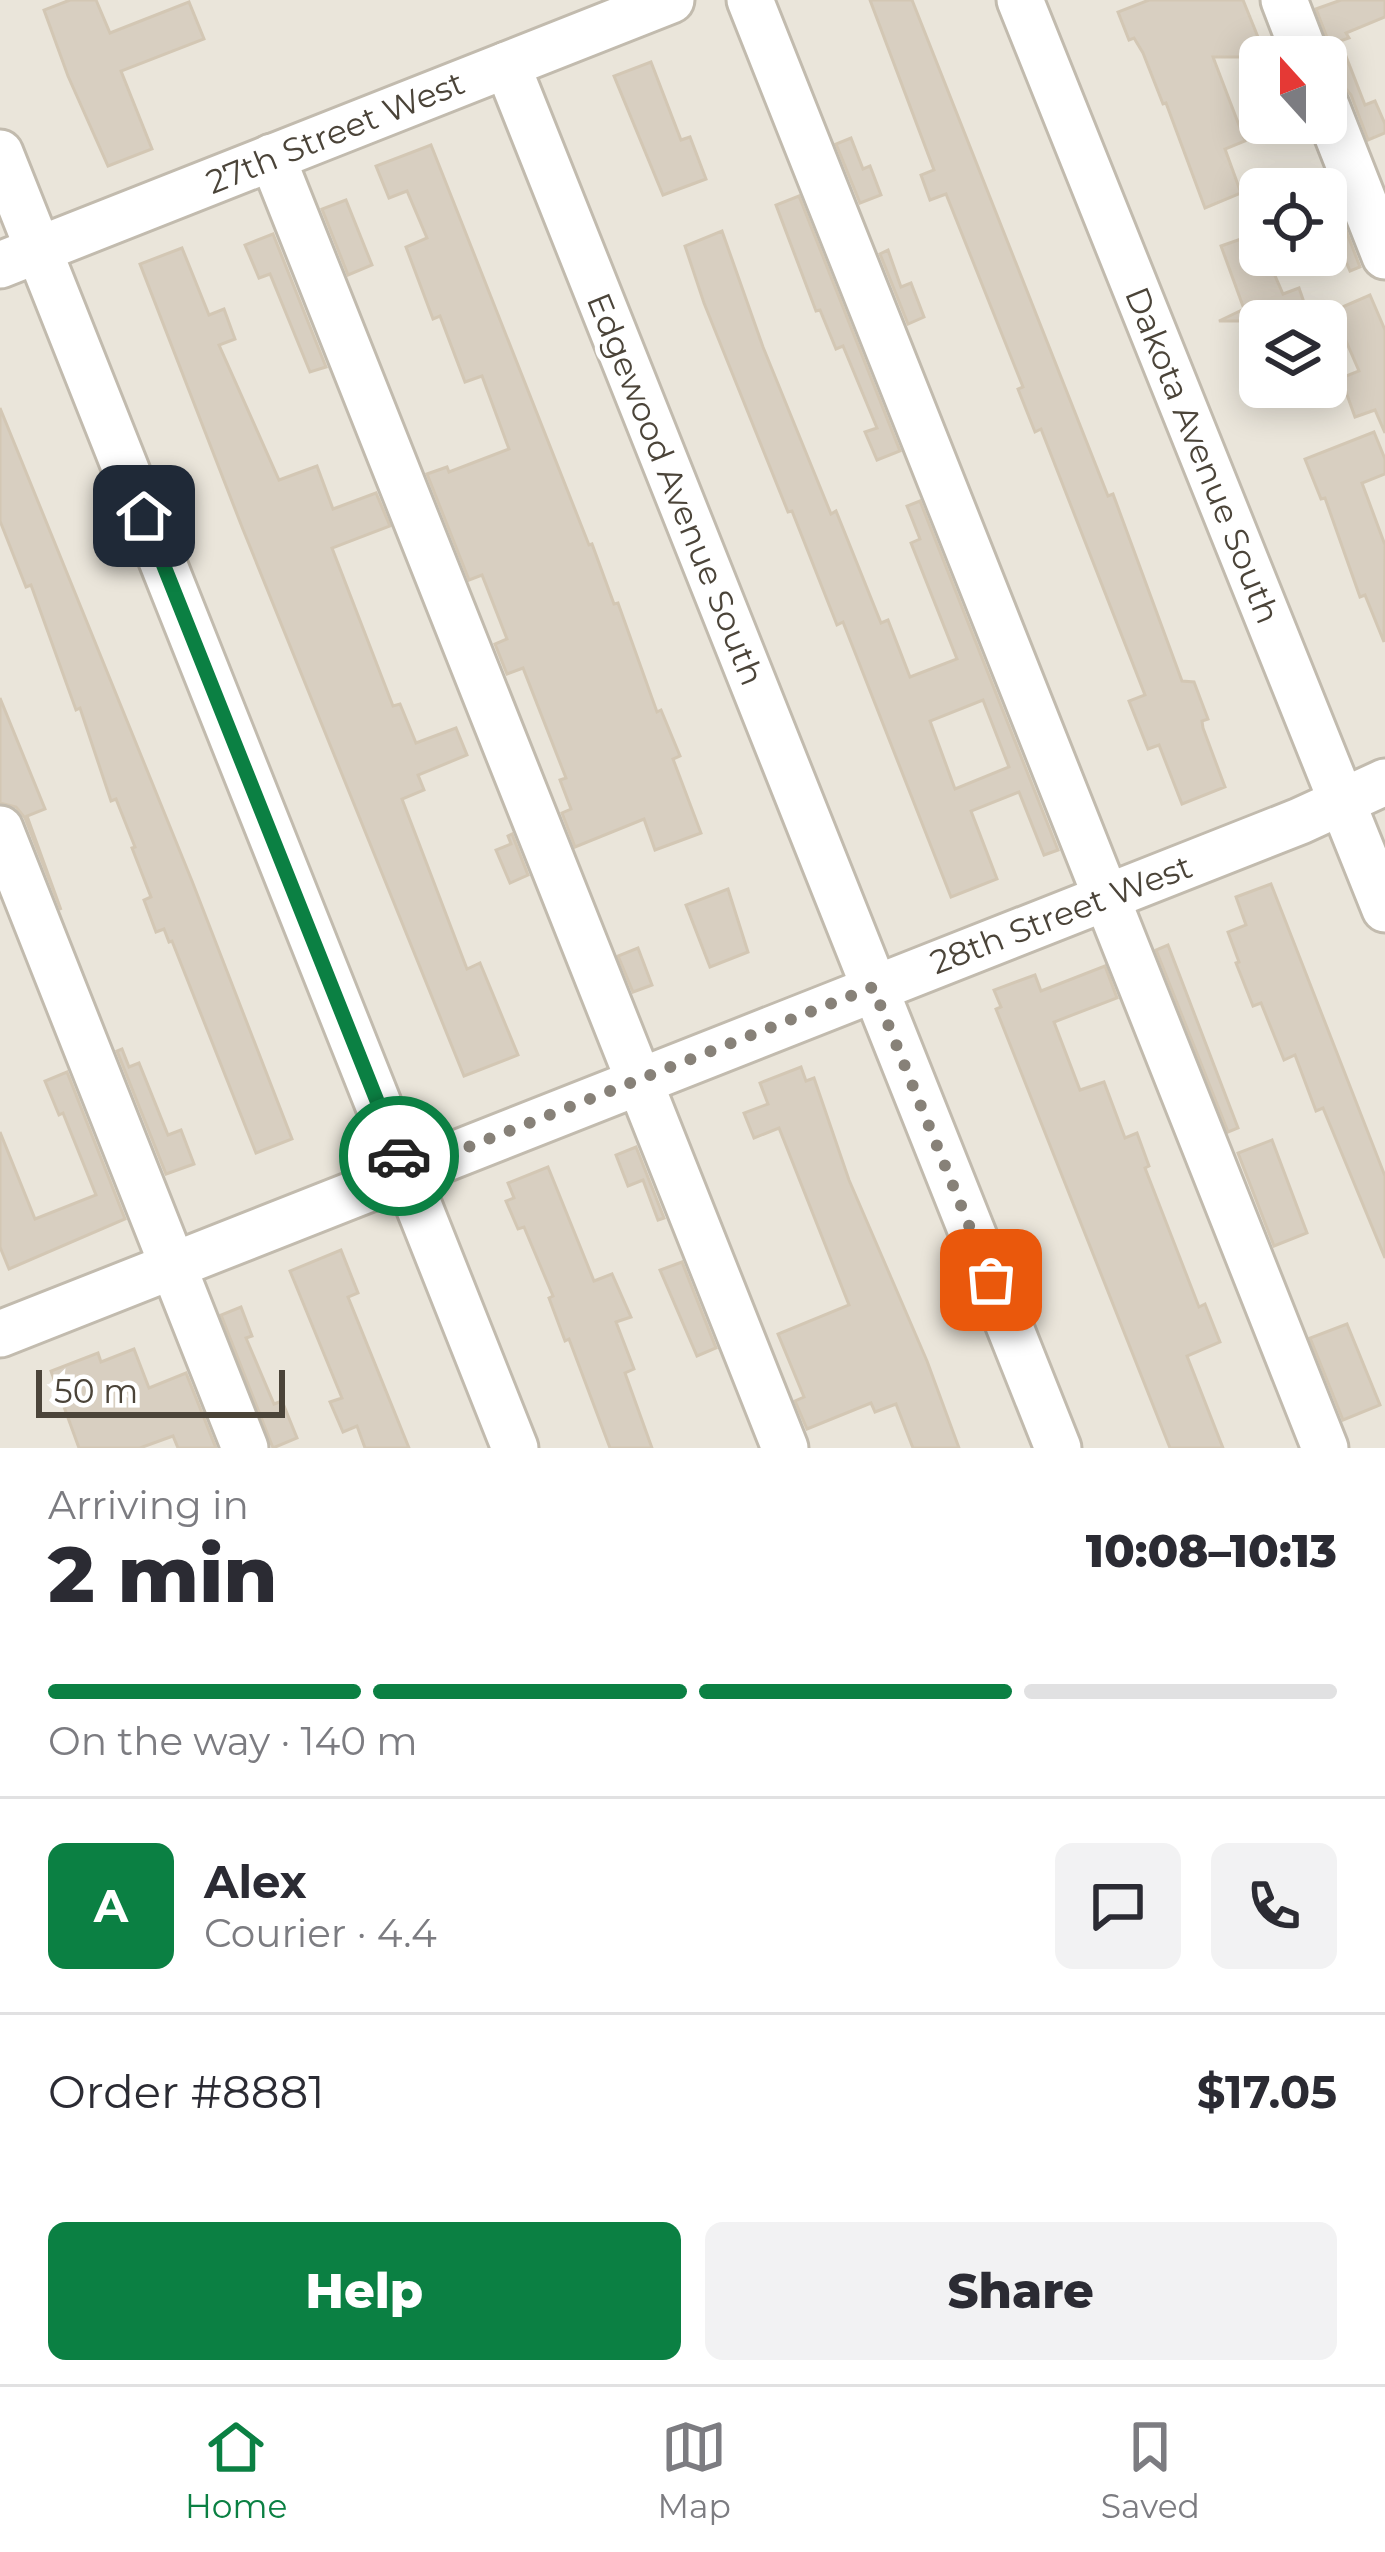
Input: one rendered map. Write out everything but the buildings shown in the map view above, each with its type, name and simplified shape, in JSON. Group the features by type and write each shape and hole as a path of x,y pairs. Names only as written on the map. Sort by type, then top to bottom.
{"street":[{"name":"27th Street West","path":"19,257 671,0"},
{"path":"750,0 1325,1448"},
{"name":"Dakota Avenue South","path":"1020,0 1385,909"},
{"path":"1284,0 1298,36"},
{"name":"Edgewood Avenue South","path":"507,65 1058,1448"},
{"path":"1341,144 1385,256"},
{"path":"0,153 19,257 405,1172 515,1448"},
{"path":"272,157 785,1448"},
{"name":"28th Street West","path":"0,1334 1385,782"},
{"path":"0,829 245,1448"}],"shaded area":[{"path":"0,0 1385,0 1385,1448 0,1448"}],"way so far":[{"path":"399,1156 405,1172 873,987 991,1280"}],"route":[{"path":"144,516 399,1156"}]}
